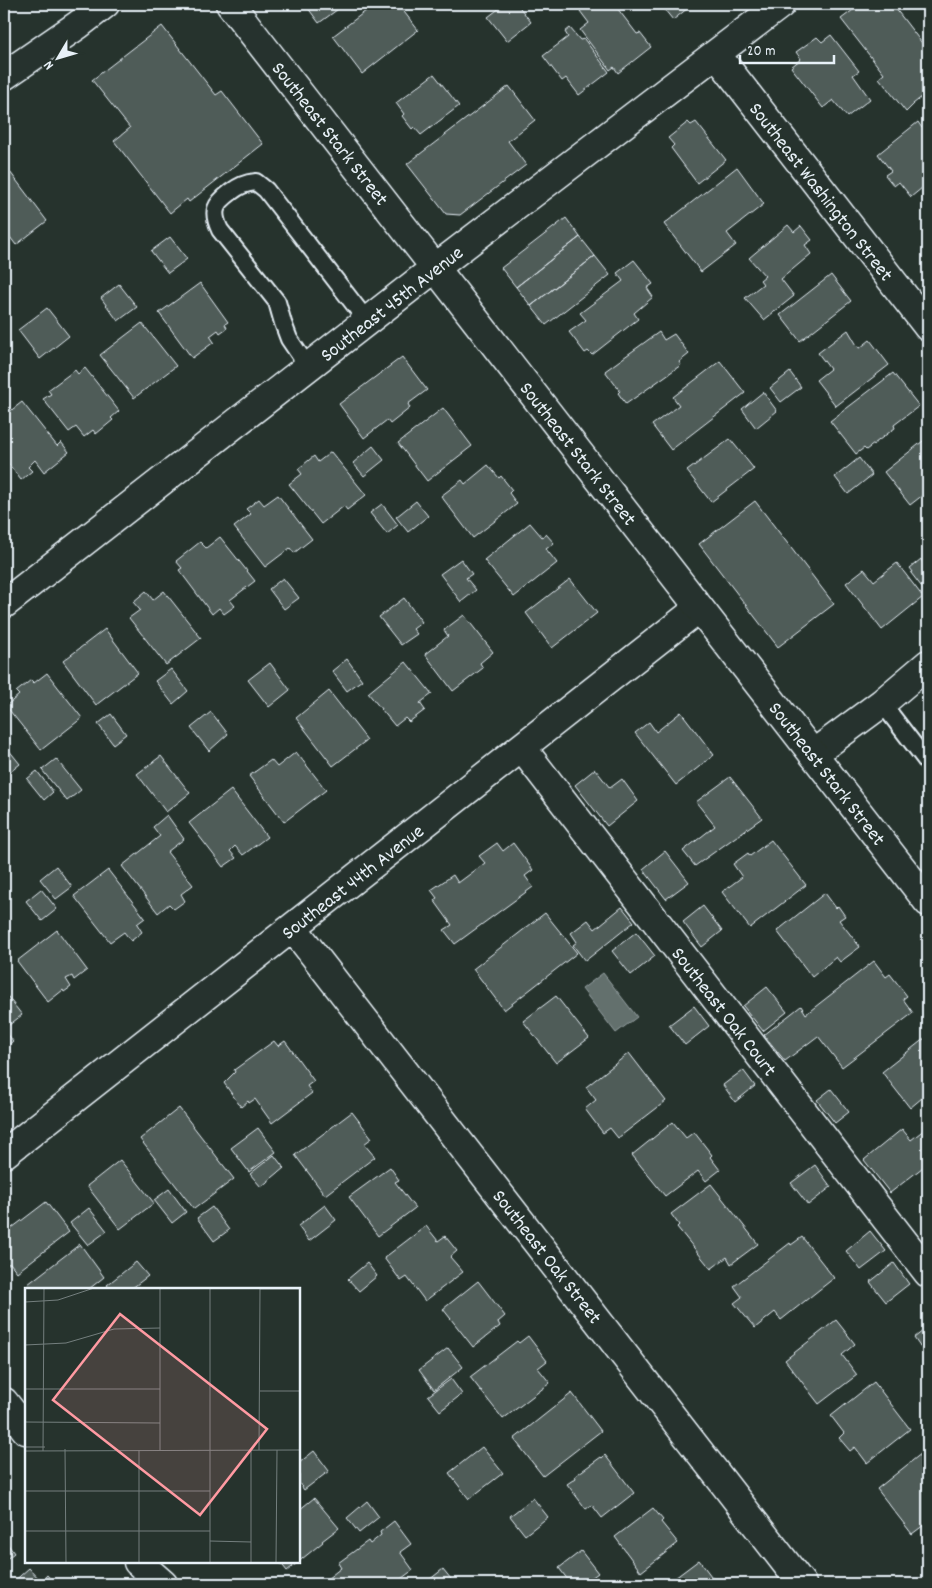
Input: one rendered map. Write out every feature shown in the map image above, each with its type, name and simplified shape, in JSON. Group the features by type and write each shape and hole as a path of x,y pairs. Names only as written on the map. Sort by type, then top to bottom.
{"street":[{"path":"4,76 105,4"},
{"name":"Southeast Stark Street","path":"230,4 928,902"},
{"name":"Southeast 45th Avenue","path":"4,604 435,268 781,4"},
{"name":"Southeast Washington Street","path":"716,54 928,327"},
{"name":"Southeast 44th Avenue","path":"4,1154 699,608"},
{"path":"814,754 882,704 928,664"},
{"name":"Southeast Oak Court","path":"522,748 928,1273"},
{"name":"Southeast Oak Street","path":"293,928 802,1584"},
{"path":"4,1402 25,1429"},
{"path":"139,1563 163,1584"}],"lane":[{"path":"308,367 289,338 277,302 220,230 215,220 216,208 220,201 242,184 256,182 266,190 367,321"},
{"path":"882,704 928,763"}],"shaded area":[{"path":"603,973 637,1017 616,1033 582,989"}],"building":[{"path":"305,4 345,4 319,23"},
{"path":"375,4 398,4 418,30 362,74 333,36"},
{"path":"505,4 517,4 531,22 507,41 488,17"},
{"path":"589,4 614,4 637,34 640,33 651,47 618,73 614,67 610,70 580,30 589,23 580,11"},
{"path":"660,4 693,4 673,20"},
{"path":"861,4 892,4 928,51 928,92 906,112 879,78 884,74 841,19"},
{"path":"162,26 216,95 222,91 263,144 189,202 187,199 170,213 114,141 130,128 92,80"},
{"path":"570,28 580,40 584,39 609,72 579,95 566,78 562,81 543,56 568,37 565,32"},
{"path":"831,35 859,71 853,75 870,99 847,117 833,100 823,108 791,67 801,59 796,52 817,37 822,42"},
{"path":"434,74 459,106 421,135 414,127 412,129 402,116 404,114 396,103"},
{"path":"509,86 535,120 508,141 526,165 460,215 446,214 407,164"},
{"path":"688,122 691,125 696,122 726,160 697,183 671,148 674,145 668,138"},
{"path":"918,122 922,128 928,123 928,183 911,197 899,182 894,186 885,175 891,171 878,154"},
{"path":"4,164 47,221 16,245 4,229"},
{"path":"737,167 764,204 727,233 736,245 701,272 664,224"},
{"path":"566,218 580,237 516,287 501,268"},
{"path":"788,225 794,232 801,226 812,240 805,245 811,254 781,279 794,296 764,320 745,298 763,284 760,280 765,276 749,258"},
{"path":"170,237 187,259 168,273 151,251"},
{"path":"580,237 595,256 531,306 516,287"},
{"path":"595,256 610,275 546,325 531,306"},
{"path":"634,260 653,284 647,288 653,297 634,313 638,319 592,355 588,351 585,353 569,332 586,320 580,313 623,281 617,273"},
{"path":"831,275 851,301 800,341 780,315"},
{"path":"200,283 228,322 225,324 227,328 220,333 218,330 210,336 214,342 192,358 159,313"},
{"path":"119,284 137,307 118,321 101,298"},
{"path":"47,308 69,336 40,359 18,330"},
{"path":"142,323 176,366 134,398 100,355"},
{"path":"848,330 860,348 870,340 889,365 836,406 816,380 830,369 818,353"},
{"path":"659,332 664,340 674,334 689,354 679,362 681,365 626,404 618,393 620,391 605,371"},
{"path":"402,357 427,390 408,404 410,408 390,424 387,420 364,438 339,404"},
{"path":"720,361 745,393 671,450 652,425 679,405 673,397"},
{"path":"85,368 119,411 111,418 113,420 96,434 93,430 84,437 76,427 69,432 43,399 51,394 48,390 75,370 78,374"},
{"path":"790,372 801,387 781,402 770,388"},
{"path":"893,373 919,406 894,425 895,428 866,450 864,448 856,454 830,421"},
{"path":"763,392 777,411 756,428 742,409"},
{"path":"22,402 57,446 61,442 69,452 44,472 35,460 28,467 32,471 21,480 4,458 4,426 7,423 4,416"},
{"path":"443,408 472,446 427,481 398,443"},
{"path":"928,437 928,491 910,505 884,472"},
{"path":"730,439 754,469 711,502 687,471"},
{"path":"373,446 384,460 364,476 353,463"},
{"path":"331,452 366,495 347,510 344,506 321,524 289,484 302,474 298,469 314,456 318,462"},
{"path":"859,458 872,475 848,494 835,477"},
{"path":"488,465 499,478 501,476 512,490 509,493 517,504 473,538 441,496 462,480 465,484"},
{"path":"278,495 312,539 294,553 290,548 265,567 234,527 251,514 246,509 259,499 264,505"},
{"path":"416,501 428,516 408,532 396,517"},
{"path":"755,501 834,604 778,647 699,544"},
{"path":"382,504 398,525 387,534 370,513"},
{"path":"530,523 542,537 546,534 554,543 546,549 557,563 514,597 484,560"},
{"path":"220,537 255,581 230,600 235,606 224,614 219,608 212,614 179,570 182,568 176,561 200,542 206,548"},
{"path":"461,559 472,574 466,578 476,590 461,602 440,574"},
{"path":"921,559 923,563 928,559 928,595 911,573 913,572 910,568"},
{"path":"897,563 923,597 882,630 846,583 864,569 874,581"},
{"path":"283,578 299,598 284,609 269,589"},
{"path":"570,579 597,613 552,648 526,613"},
{"path":"146,591 153,600 164,591 201,638 166,665 129,618 140,610 133,602"},
{"path":"404,598 422,622 413,629 417,634 401,645 379,617"},
{"path":"464,615 493,652 480,663 483,668 453,691 425,654 448,636 444,630"},
{"path":"105,629 138,673 96,705 63,661"},
{"path":"347,659 362,680 347,691 332,671"},
{"path":"406,662 432,694 420,703 425,710 409,722 405,718 395,726 368,693"},
{"path":"270,663 290,690 269,707 248,680"},
{"path":"171,669 188,691 173,704 155,681"},
{"path":"47,673 82,718 41,750 6,706 19,695 16,692 31,680 34,683"},
{"path":"329,691 367,740 333,766 296,718"},
{"path":"211,712 228,734 209,751 191,728"},
{"path":"681,712 714,755 676,785 635,733 649,722 656,732"},
{"path":"111,714 126,734 113,744 98,724"},
{"path":"4,744 20,764 4,777"},
{"path":"296,752 326,790 284,822 249,776 271,760 277,767"},
{"path":"161,756 190,793 166,812 137,774"},
{"path":"56,759 81,790 67,801 42,770"},
{"path":"595,769 610,788 622,779 638,801 607,826 575,785"},
{"path":"37,771 53,792 44,800 27,779"},
{"path":"730,777 762,818 695,866 683,851 715,826 696,802"},
{"path":"231,790 267,837 243,855 235,846 230,851 236,858 223,867 189,823"},
{"path":"167,815 184,839 167,852 193,885 181,894 185,901 174,909 169,904 158,913 122,866 160,836 153,827"},
{"path":"771,840 806,885 750,928 722,892 742,877 733,864 748,853 750,856"},
{"path":"497,843 503,851 513,843 533,870 525,876 533,887 455,944 444,930 452,925 434,900 437,898 431,890 453,875 458,883 485,863 479,856"},
{"path":"665,851 689,882 666,899 643,869"},
{"path":"56,866 72,887 56,899 40,879"},
{"path":"108,870 145,918 137,924 142,932 131,941 124,932 110,942 74,896"},
{"path":"41,889 57,909 42,921 26,901"},
{"path":"825,893 836,908 838,906 845,916 839,920 860,947 840,962 836,957 812,977 777,931"},
{"path":"703,906 722,931 702,947 683,922"},
{"path":"622,907 634,922 585,961 573,945 577,942 571,933 588,920 595,929"},
{"path":"545,913 577,953 504,1010 473,969"},
{"path":"57,930 87,970 74,980 72,976 66,979 71,987 64,992 63,990 48,1002 17,961"},
{"path":"636,932 655,956 631,975 612,951"},
{"path":"874,961 886,977 890,974 907,996 903,999 913,1013 842,1067 818,1036 785,1061 764,1035 801,1006 806,1014"},
{"path":"767,987 787,1012 763,1031 743,1006"},
{"path":"4,992 22,1015 4,1029"},
{"path":"556,996 589,1038 556,1063 523,1021"},
{"path":"694,1006 709,1026 685,1045 669,1025"},
{"path":"4,1029 13,1041 4,1049"},
{"path":"925,1038 928,1043 928,1093 910,1108 882,1072"},
{"path":"274,1041 278,1046 285,1041 314,1081 307,1086 312,1093 272,1123 255,1099 249,1103 248,1101 241,1107 224,1083 235,1072 234,1070"},
{"path":"629,1053 666,1101 618,1138 610,1128 603,1133 585,1109 596,1100 586,1087"},
{"path":"743,1070 755,1086 735,1102 723,1085"},
{"path":"831,1089 849,1112 835,1123 817,1100"},
{"path":"179,1108 234,1179 194,1209 140,1139"},
{"path":"352,1112 372,1138 364,1144 375,1157 325,1195 295,1155"},
{"path":"928,1121 928,1154 922,1159 927,1164 890,1193 864,1160 902,1129 911,1140 925,1129 923,1125"},
{"path":"673,1122 686,1138 694,1132 712,1155 710,1157 720,1170 706,1181 698,1171 665,1196 632,1155"},
{"path":"258,1128 276,1152 249,1172 231,1148"},
{"path":"274,1155 284,1168 261,1187 250,1174"},
{"path":"120,1160 154,1203 120,1229 87,1186"},
{"path":"815,1165 831,1187 808,1205 791,1183"},
{"path":"390,1167 399,1180 395,1182 415,1208 378,1236 349,1197"},
{"path":"711,1184 758,1244 731,1264 727,1257 711,1269 677,1227 679,1225 671,1214"},
{"path":"169,1189 186,1212 172,1223 154,1200"},
{"path":"46,1202 69,1232 17,1272 10,1263 5,1266 4,1234"},
{"path":"325,1205 336,1220 309,1241 298,1226"},
{"path":"212,1207 229,1230 214,1241 197,1218"},
{"path":"89,1208 107,1231 88,1245 70,1223"},
{"path":"426,1226 438,1241 445,1236 457,1251 450,1257 463,1272 425,1301 407,1277 401,1281 384,1258"},
{"path":"870,1231 886,1251 861,1270 846,1251"},
{"path":"802,1237 834,1278 781,1320 775,1312 755,1328 734,1303 742,1297 734,1286 790,1243 791,1245"},
{"path":"80,1244 104,1277 90,1288 30,1288 28,1284"},
{"path":"136,1262 148,1276 132,1288 109,1288 107,1285"},
{"path":"367,1263 377,1276 359,1291 348,1279"},
{"path":"894,1263 909,1284 886,1302 870,1282"},
{"path":"478,1281 505,1316 498,1322 500,1326 473,1347 443,1309"},
{"path":"836,1320 855,1344 842,1355 857,1375 819,1404 785,1360"},
{"path":"928,1327 928,1358 914,1338"},
{"path":"528,1336 547,1361 538,1368 550,1383 503,1419 470,1377 517,1341 519,1343"},
{"path":"448,1348 463,1367 434,1390 419,1370"},
{"path":"451,1379 462,1394 440,1411 428,1396"},
{"path":"874,1382 910,1429 867,1463 855,1447 850,1451 839,1438 844,1433 831,1416"},
{"path":"572,1393 601,1431 543,1476 514,1439"},
{"path":"482,1447 503,1473 469,1499 449,1473"},
{"path":"314,1451 329,1471 304,1490 300,1484 300,1462"},
{"path":"922,1453 928,1461 928,1522 912,1534 877,1489"},
{"path":"605,1455 634,1493 602,1518 592,1505 586,1509 567,1484 576,1478 575,1476"},
{"path":"314,1498 339,1528 300,1560 300,1509"},
{"path":"533,1498 548,1517 525,1535 510,1516"},
{"path":"367,1501 379,1517 359,1533 347,1518"},
{"path":"653,1508 663,1520 661,1522 678,1543 641,1572 615,1537"},
{"path":"394,1521 411,1544 400,1552 413,1570 394,1584 331,1584 327,1579 341,1568 338,1563 368,1541 370,1544 381,1535 380,1532"},
{"path":"4,1539 14,1553 4,1561"},
{"path":"581,1551 598,1573 583,1584 571,1584 559,1568"},
{"path":"699,1560 717,1584 667,1584"},
{"path":"281,1563 297,1563 287,1571"},
{"path":"29,1568 41,1581 47,1575 55,1584 11,1584"},
{"path":"443,1569 455,1584 424,1584"}]}
